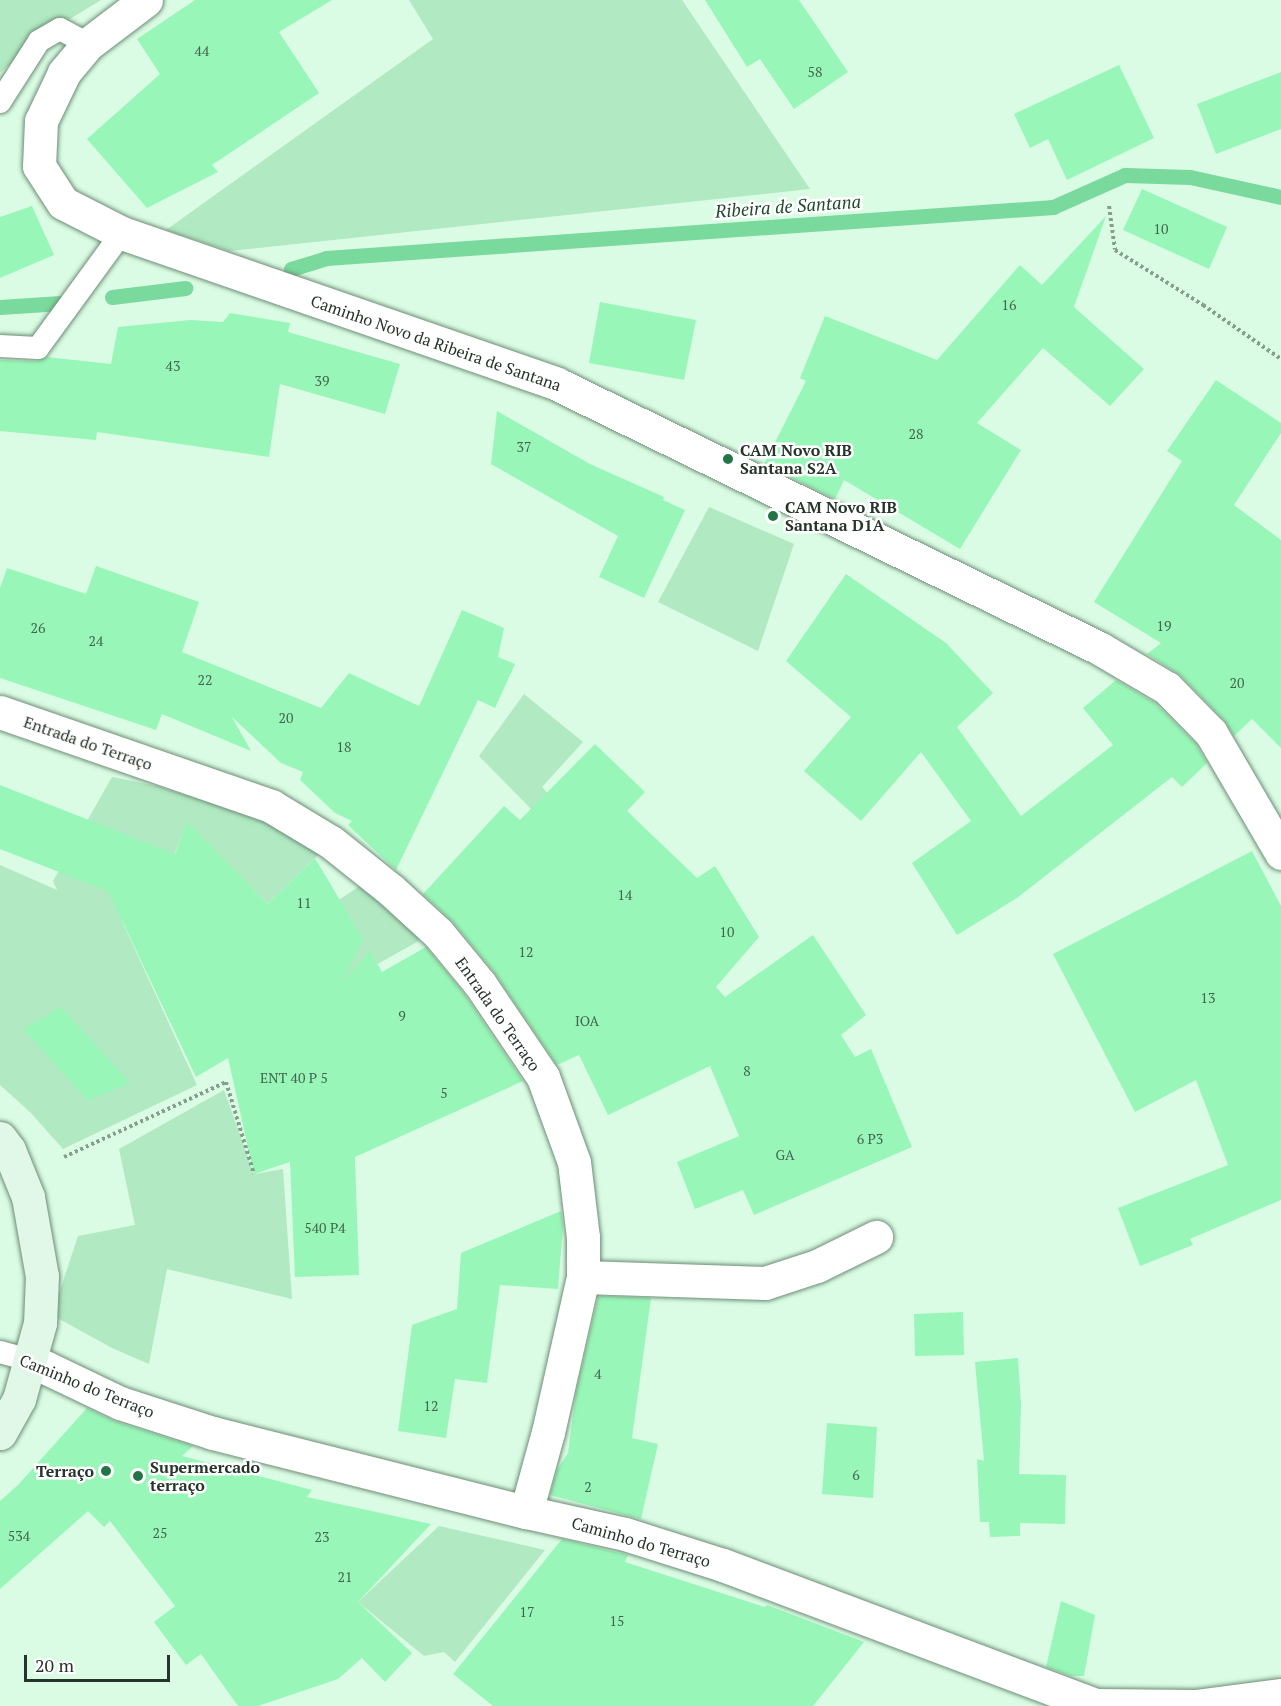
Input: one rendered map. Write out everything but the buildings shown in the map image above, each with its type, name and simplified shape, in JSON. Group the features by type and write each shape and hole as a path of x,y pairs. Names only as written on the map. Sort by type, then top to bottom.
{"main road":[{"path":"0,1138 9,1150 28,1197 42,1276 40,1323 15,1356 19,1399 0,1433"}],"street":[{"name":"Caminho Novo da Ribeira de Santana","path":"146,0 88,44 64,73 41,121 39,166 63,203 122,233 557,384 1099,648 1167,688 1211,733 1281,853"},
{"name":"Entrada do Terraço","path":"0,712 270,806 331,842 391,890 438,933 480,984 543,1077 574,1162 583,1237 583,1277 548,1432 526,1512"},
{"path":"583,1277 765,1283 817,1266 876,1237"},
{"name":"Caminho do Terraço","path":"15,1356 120,1403 213,1433 526,1512 625,1534 723,1565 1095,1705 1195,1706 1281,1695"}],"lane":[{"path":"0,102 39,41 60,29 76,35 88,44"},
{"path":"0,346 38,348 122,233"}],"path":[{"path":"1109,206 1115,250 1203,305 1281,359"},
{"path":"64,1156 226,1082 254,1174"}],"green space":[{"path":"0,0 101,0 34,41 0,73"},
{"path":"409,0 682,0 810,189 230,251 166,230 433,39"},
{"path":"709,507 794,544 758,651 658,602"},
{"path":"524,694 583,742 542,787 637,886 593,872 479,756"},
{"path":"112,777 157,786 254,817 295,835 319,854 268,904 187,823 163,883 122,921 197,1085 63,1149 31,1113 0,1085 0,865 57,890 53,881"},
{"path":"367,881 426,937 329,991 291,932"},
{"path":"224,1090 254,1174 283,1169 292,1299 167,1269 149,1364 112,1348 52,1315 78,1236 135,1225 119,1149"},
{"path":"439,1526 545,1550 455,1662 444,1652 424,1656 358,1602"}],"waterway":[{"name":"Ribeira de Santana","path":"291,269 326,258 1053,207 1125,175 1190,177 1281,197"},
{"name":"Ribeira de Santana","path":"112,297 185,288"},
{"name":"Ribeira de Santana","path":"0,307 61,303"}],"place":[{"name":"CAM Novo RIB Santana S2A","path":"728,459"},
{"name":"CAM Novo RIB Santana D1A","path":"773,516"},
{"name":"Terraço","path":"106,1471"},
{"name":"Supermercado terraço","path":"138,1476"}]}
